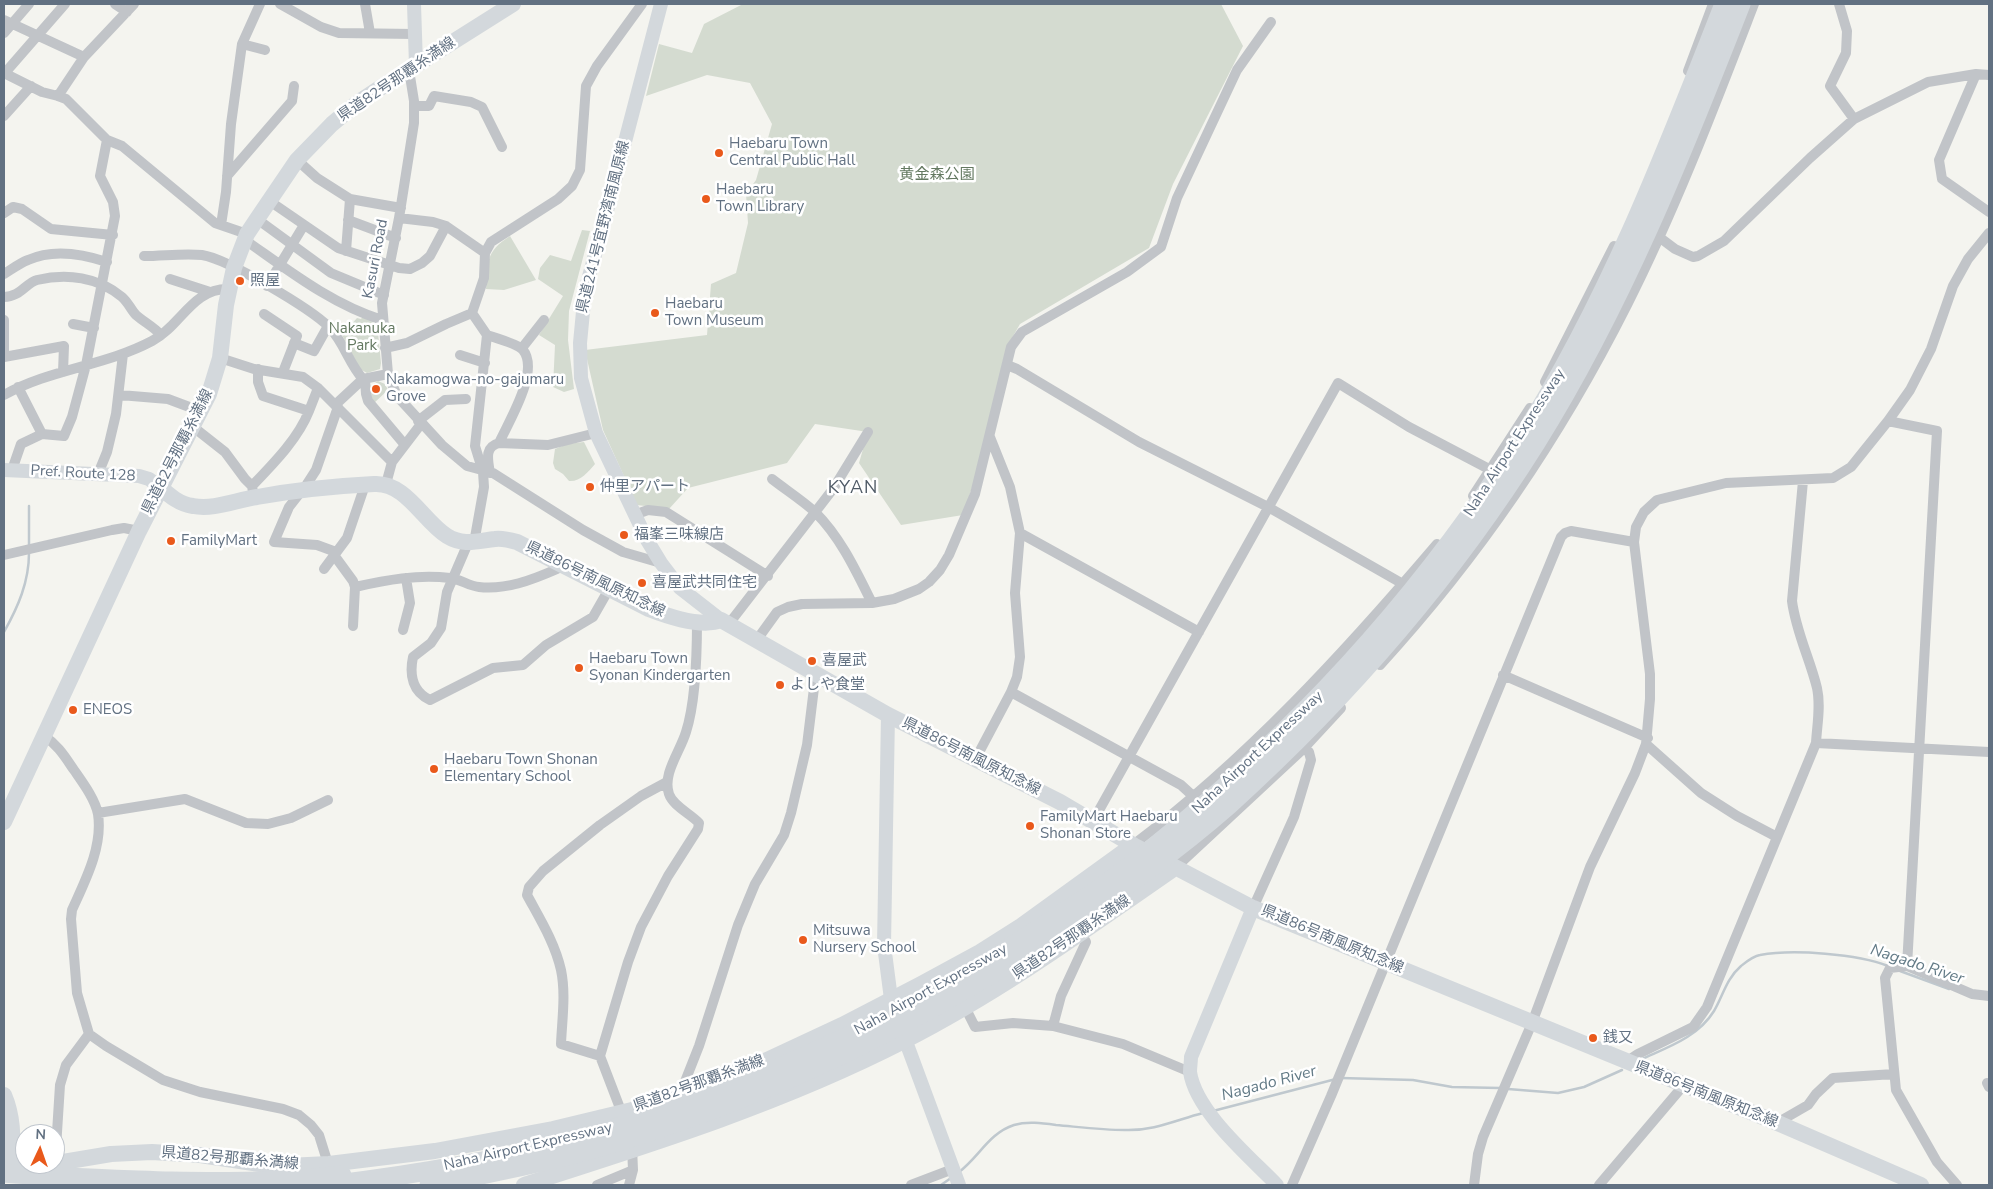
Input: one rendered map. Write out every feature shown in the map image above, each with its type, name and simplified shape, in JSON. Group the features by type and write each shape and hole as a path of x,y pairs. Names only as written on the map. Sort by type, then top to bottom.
{"highway":[{"name":"Naha Airport Expressway","path":"429,1185 502,1164 702,1097 776,1068 851,1034 926,996 1001,952 1087,897 1155,846 1265,750 1330,686 1398,607 1435,562 1478,504 1524,436 1604,293 1635,225 1724,4"},
{"name":"Naha Airport Expressway","path":"329,1185 577,1153 647,1132 782,1082 933,1009 1008,964 1098,906 1226,807 1341,694 1398,631 1447,571 1490,513 1536,443 1579,369 1648,233 1696,119 1741,4"},
{"path":"7,1167 91,1179 267,1181 502,1164"},
{"path":"457,1185 502,1164"}],"main road":[{"name":"県道82号那覇糸満線","path":"4,822 138,531 209,394 220,358 229,289 234,268 246,237 268,200 297,160 327,129 350,109 514,4"},
{"path":"160,487 180,502 199,507 217,506 253,491 386,484 409,500 440,531 459,542 471,543"},
{"name":"県道86号南風原知念線","path":"471,543 495,539 517,542 649,609 670,616 712,623 724,623 888,714 1060,802 1133,845 1253,908 1683,1086 1780,1124 1921,1185"},
{"name":"県道82号那覇糸満線","path":"7,1167 36,1168 111,1154 152,1152 200,1155 287,1166 329,1164 435,1151 553,1128 621,1112 683,1092 767,1060 891,999 980,952 1133,845"},
{"name":"県道82号那覇糸満線","path":"524,1185 633,1150 752,1108 854,1065 965,1008 1081,933 1175,868"},
{"path":"4,1095 10,1110 13,1130 7,1167"}],"street":[{"path":"4,32 8,22 28,4"},
{"path":"66,4 4,74 42,92 66,99 107,140 122,146 215,223 246,237 320,292 382,320"},
{"path":"115,4 127,12"},
{"path":"58,96 84,56 134,4"},
{"path":"221,225 226,192 231,124 242,44 260,4"},
{"path":"280,4 321,27 339,33 415,34"},
{"path":"365,4 370,33"},
{"path":"413,67 414,4"},
{"path":"385,348 407,343 472,313 484,278 485,253 491,242 558,199 572,186 580,170 586,86 597,66 642,4"},
{"name":"県道241号宜野湾南風原線","path":"661,4 607,213 584,292 579,357 585,393 596,433 634,515 661,563 680,588 724,623"},
{"path":"1133,845 1165,822 1282,716 1403,584 1460,518 1489,469 1539,395 1630,217 1670,120 1713,4"},
{"path":"1175,868 1303,749 1424,617 1491,530 1538,460 1591,373 1628,305 1701,140 1754,4"},
{"path":"1838,4 1847,31 1846,53 1830,86 1854,119"},
{"path":"8,22 84,56"},
{"path":"756,641 777,612 788,607 802,604 872,603 909,594 929,582 940,570 949,555 975,494 1011,347 1022,332 1127,272 1161,247 1178,198 1237,70 1271,22"},
{"path":"242,44 265,50"},
{"name":"Kasuri Road","path":"413,67 414,123 396,238 384,295 382,320 388,374 397,396 442,445 467,466 486,472 531,495 583,530 623,552 661,563"},
{"path":"1659,237 1675,249 1693,257 1724,241 1810,158 1854,119 1928,82 1976,74 1989,75"},
{"path":"1976,74 1938,160 1942,179 1989,212"},
{"path":"4,116 30,86"},
{"path":"227,176 292,101 294,86"},
{"path":"414,106 429,106 434,96 471,102 482,107 502,147"},
{"path":"8,470 21,444 42,434 64,436 72,417 86,365 116,216 113,202 100,176 107,140"},
{"path":"297,160 317,178 350,199 446,226 485,253"},
{"path":"346,251 350,199"},
{"path":"268,200 338,248 390,266 410,269 422,263 430,256 446,226"},
{"path":"4,213 13,207 22,209 51,229 112,235"},
{"path":"257,219 331,273 384,295"},
{"path":"348,220 396,238"},
{"path":"267,286 304,225"},
{"path":"1474,1185 1478,1154 1483,1137 1532,1023 1590,867 1636,773 1647,741 1650,674 1634,542 1636,527 1644,512 1657,500 1726,483 1803,481 1833,478 1851,467 1910,390 1931,350 1953,286 1968,259 1989,233"},
{"path":"4,274 28,260 47,255 74,254 107,262"},
{"path":"144,256 203,255 234,268 267,286 293,301 328,326 364,379 368,401 405,445"},
{"path":"4,297 9,297 24,290 35,281 80,277 102,285 123,298 135,314 161,335"},
{"path":"170,279 210,292"},
{"path":"4,395 18,387 123,354 154,340 204,294 229,289"},
{"path":"472,313 488,335 522,348 528,359 527,377 499,443"},
{"path":"264,314 296,336 283,372"},
{"path":"4,320 4,357 64,346 62,372"},
{"path":"522,348 544,320"},
{"path":"73,324 94,328"},
{"path":"294,343 314,351 328,326"},
{"path":"486,472 474,446 488,335"},
{"path":"98,474 107,452 120,395 123,354"},
{"path":"460,355 485,364"},
{"path":"220,358 258,369 303,377 318,388 392,462"},
{"path":"1007,366 1017,369 1140,442 1268,507 1403,584"},
{"path":"258,369 258,382 263,396 309,411"},
{"path":"353,626 355,587 335,554 317,545 274,542 289,507 316,470 336,406 364,379 388,374"},
{"path":"1093,821 1338,383 1409,427 1489,469"},
{"path":"18,387 42,434"},
{"path":"192,426 225,452 253,491 302,425 318,388"},
{"path":"120,395 168,400 200,411"},
{"path":"386,484 392,462 420,422 446,400 466,399"},
{"path":"1888,421 1937,431 1907,966"},
{"path":"724,623 768,576 833,489 868,432"},
{"path":"596,433 548,445 499,443 491,446 488,450 484,487 471,543 452,578 447,592 441,628 431,643 413,657 411,666 412,680 420,695 430,700 493,668 523,665 546,645 593,617 609,589"},
{"path":"975,760 1011,692 1017,677 1020,657 1015,593 1020,534 1010,487 990,436"},
{"name":"Pref. Route 128","path":"8,470 139,476 149,479 160,487"},
{"path":"772,479 815,513 840,542 872,603"},
{"path":"1626,1062 1638,1054 1693,1027 1707,1007 1816,743 1817,690 1794,618 1792,601 1803,481"},
{"path":"324,569 347,538 365,485"},
{"path":"634,515 648,510 666,512 768,576"},
{"path":"4,555 124,528 138,531"},
{"path":"1292,1185 1386,963 1561,537 1565,532 1571,531 1634,542"},
{"path":"1020,534 1199,632"},
{"path":"355,587 406,578 452,578 467,585 480,588 503,587 530,581 557,570 559,564"},
{"path":"404,630 410,603 406,578"},
{"path":"629,1185 633,1170 633,1150 600,1056 628,962 641,927 668,876 698,829 699,823 672,800 667,782 686,731 696,668 697,621"},
{"path":"683,1092 684,1084 738,925 755,884 784,835 801,771 814,688 820,675"},
{"path":"1503,675 1647,741 1701,793 1737,816 1777,837"},
{"path":"1011,692 1181,785 1193,796"},
{"path":"888,714 884,945 891,999 959,1185"},
{"path":"44,736 60,749 83,782 98,813 98,836 94,854 72,910 71,919 77,993 89,1034 163,1080 200,1092 283,1109 298,1115 311,1125 319,1135 334,1185"},
{"path":"1816,743 1989,752"},
{"path":"1277,1185 1215,1121 1198,1096 1190,1072 1191,1057 1253,908 1294,817 1311,760 1309,752 1303,749"},
{"path":"600,1056 561,1044 563,992 561,971 552,941 526,895 529,887 543,871 600,825 641,796 667,782"},
{"path":"98,813 185,799 246,823 268,824 291,818 328,800"},
{"path":"1053,1026 1061,996 1086,942 1081,933"},
{"path":"1957,1185 1937,1162 1896,1090 1885,978 1890,968 1907,966 1972,994 1989,996"},
{"path":"965,1008 975,1027 1013,1023 1053,1026 1123,1044 1190,1072"},
{"path":"57,1124 60,1085 66,1065 89,1034"},
{"path":"1780,1124 1782,1120 1808,1106 1816,1094 1833,1078 1894,1074"},
{"path":"1599,1185 1683,1086"},
{"path":"597,1185 633,1170"},
{"path":"911,1185 953,1170"}],"green space":[{"name":"黄金森公園","path":"743,4 1221,4 1243,46 1173,184 1149,248 1020,324 1008,345 979,466 963,515 901,525 859,463 868,432 815,424 787,463 688,488 669,509 637,505 603,430 585,350 707,335 711,284 736,273 748,223 746,194 756,180 772,124 750,83 707,75 646,96 659,44 692,53 704,24"},
{"path":"582,230 590,231 569,311 568,340 574,389 564,392 553,387 555,345 539,335 563,296 538,279 540,268 550,255 571,261"},
{"path":"510,236 536,280 504,290 486,289 489,258 496,247"},
{"name":"Nakanuka Park","path":"364,315 377,323 381,363 380,369 367,373 360,369 342,335 357,318 361,319"},
{"path":"378,381 385,384 388,390 373,404 369,387"},
{"path":"584,442 595,464 577,480 569,481 555,469 553,463 555,449 567,444"}],"waterway":[{"path":"29,506 29,547"},
{"path":"4,632 22,594 27,574 29,553"},
{"name":"Nagado River","path":"1642,1059 1682,1040 1700,1028 1714,1011 1728,982 1736,971 1747,961 1757,956 1774,953 1825,954 1860,958 1888,966"},
{"name":"Nagado River","path":"1900,971 1949,989"},
{"name":"Nagado River","path":"1508,1089 1558,1093 1584,1087 1622,1070"},
{"name":"Nagado River","path":"1341,1078 1413,1080 1452,1087 1500,1088"},
{"name":"Nagado River","path":"1213,1111 1336,1079"},
{"name":"Nagado River","path":"959,1172 991,1139 1014,1125 1035,1123 1099,1129 1136,1130 1155,1127 1203,1113"},
{"name":"Nagado River","path":"941,1185 951,1178"}],"place":[{"name":"Haebaru Town Central Public Hall","path":"719,153"},
{"name":"Haebaru Town Library","path":"706,199"},
{"name":"照屋","path":"240,281"},
{"name":"Haebaru Town Museum","path":"655,313"},
{"name":"Nakamogwa-no-gajumaru Grove","path":"376,389"},
{"name":"仲里アパート","path":"590,487"},
{"name":"福峯三味線店","path":"624,535"},
{"name":"FamilyMart","path":"171,541"},
{"name":"喜屋武共同住宅","path":"642,583"},
{"name":"喜屋武","path":"812,661"},
{"name":"Haebaru Town Syonan Kindergarten","path":"579,668"},
{"name":"よしや食堂","path":"780,685"},
{"name":"ENEOS","path":"73,710"},
{"name":"Haebaru Town Shonan Elementary School","path":"434,769"},
{"name":"FamilyMart Haebaru Shonan Store","path":"1030,826"},
{"name":"Mitsuwa Nursery School","path":"803,940"},
{"name":"銭又","path":"1593,1038"}],"district":[{"name":"KYAN","path":"853,489"}]}
